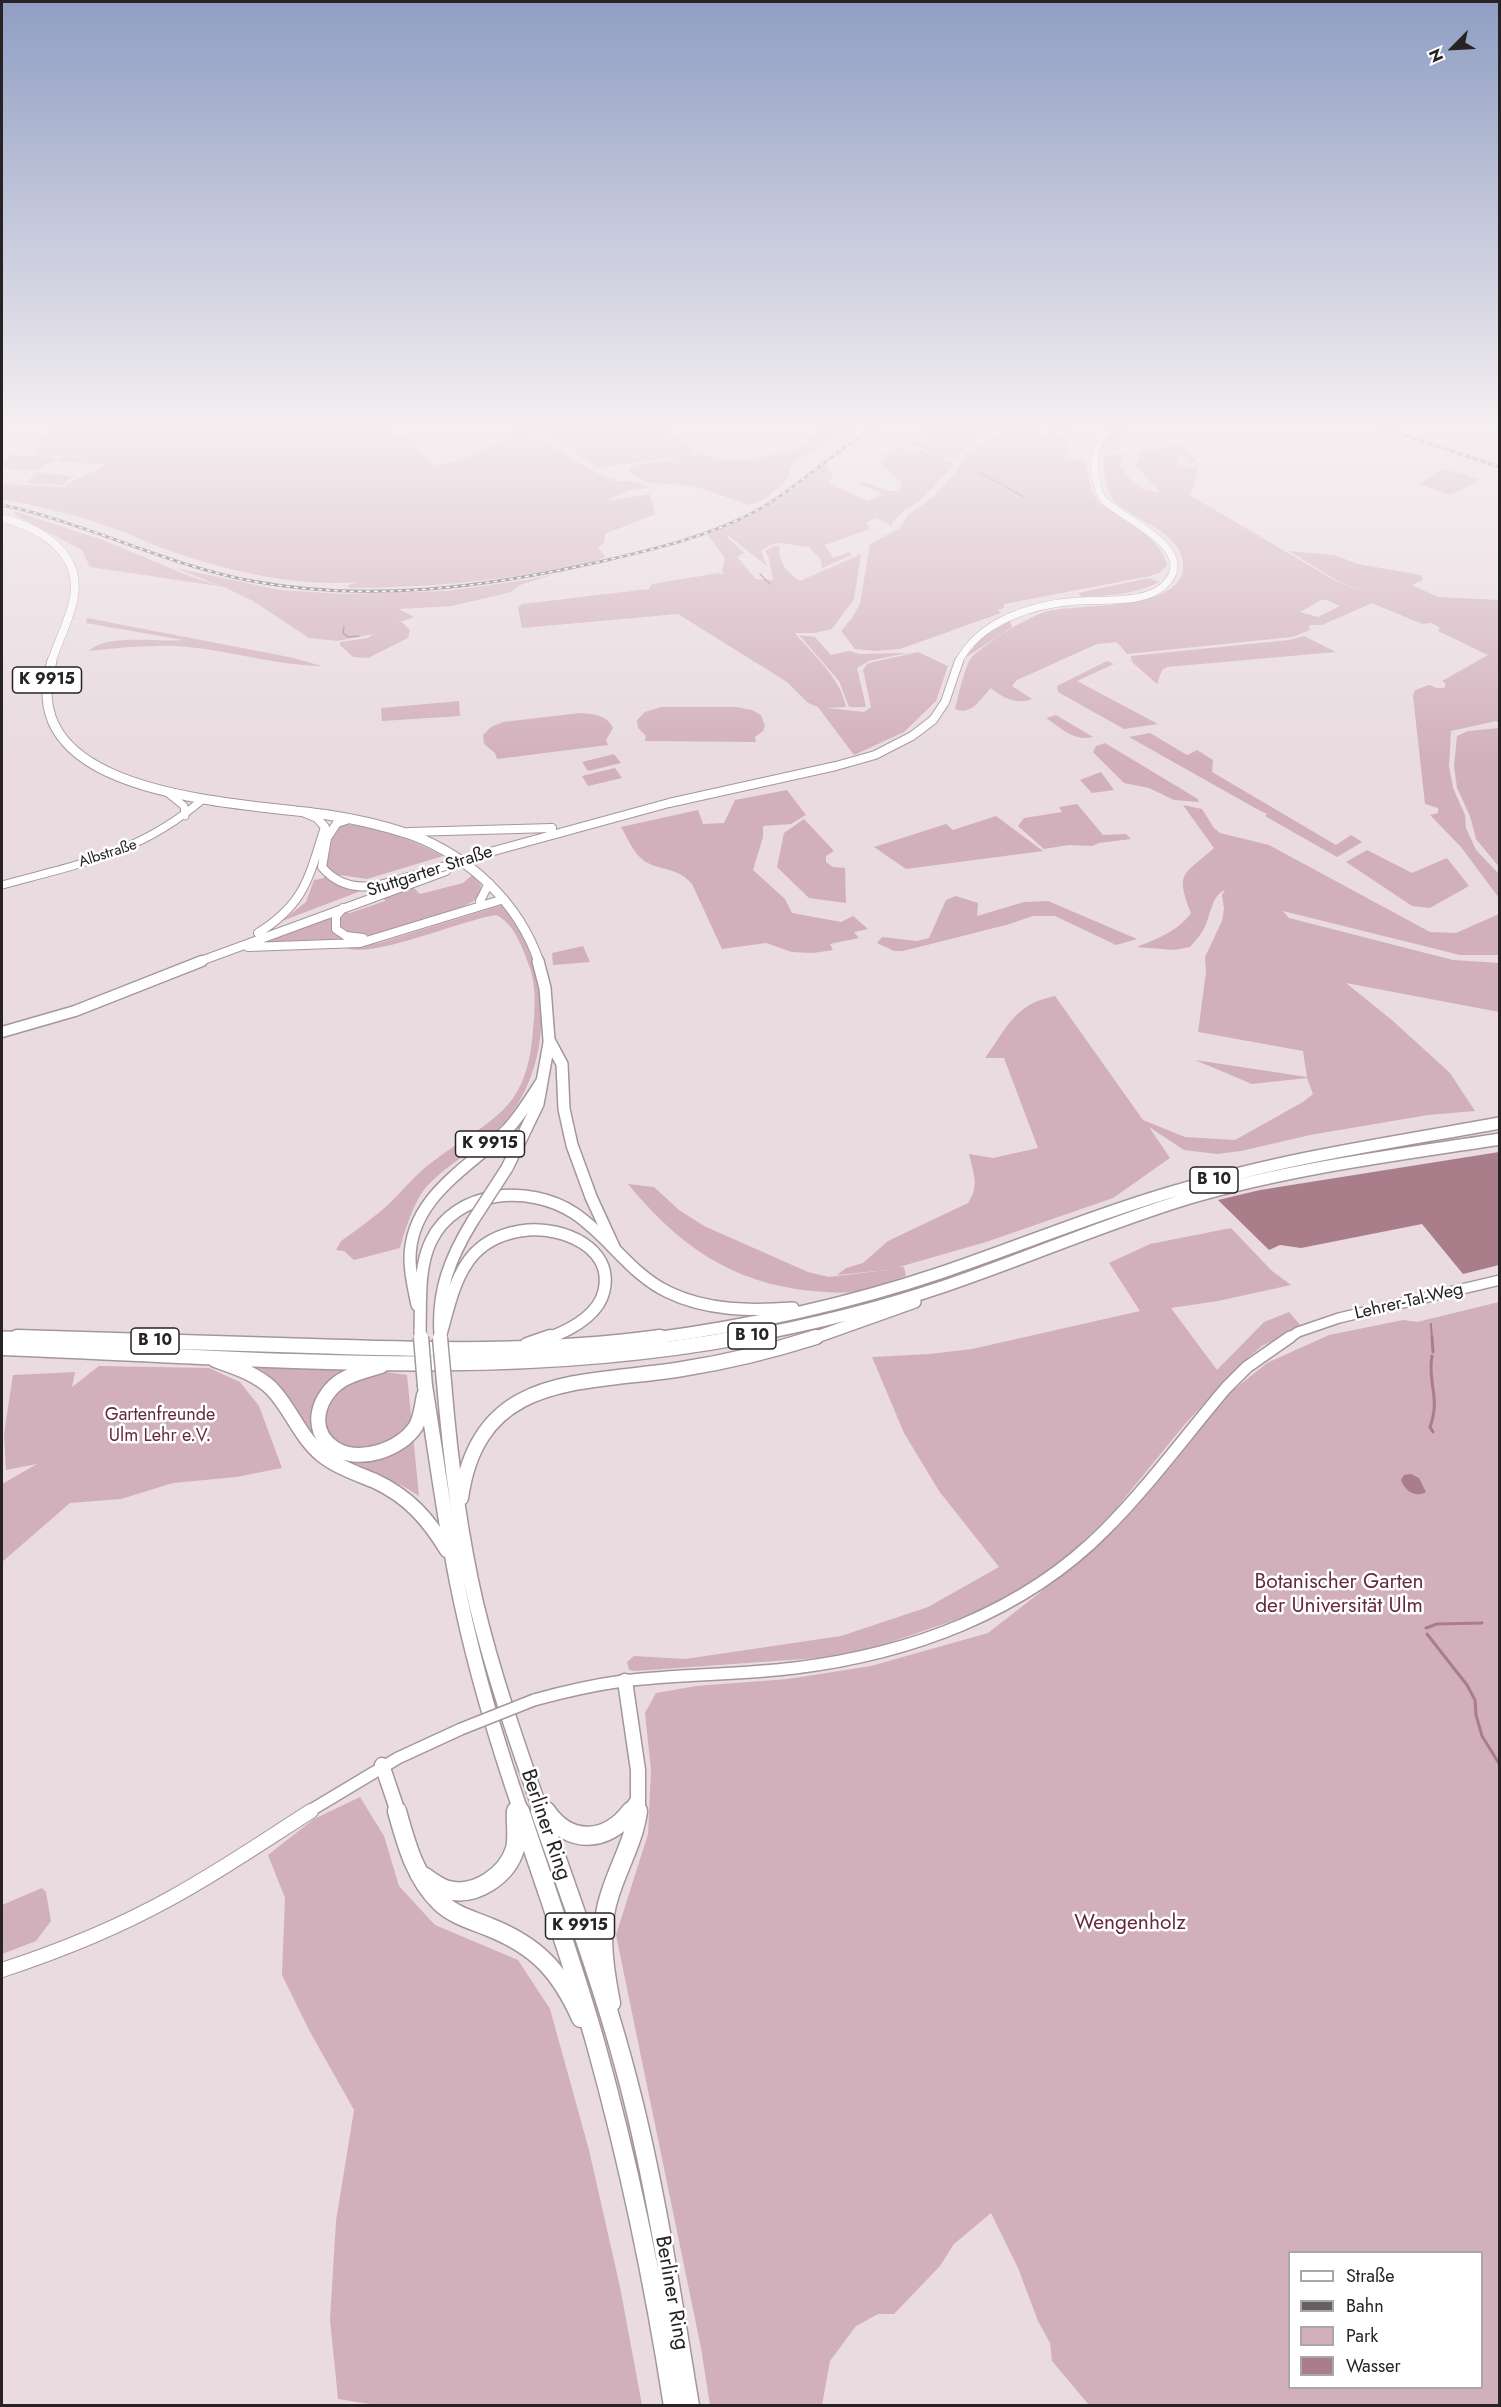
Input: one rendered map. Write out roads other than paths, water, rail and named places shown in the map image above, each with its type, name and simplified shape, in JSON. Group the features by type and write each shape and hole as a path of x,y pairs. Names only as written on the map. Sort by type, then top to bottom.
{"main road":[{"name":"K 9915","path":"45,536 66,554 75,573 73,603 51,662 46,691 50,714 66,741 90,761 129,780 168,793 370,822 408,832 457,856 489,883 502,896 531,940 541,968 547,998 549,1043 533,1119 507,1168 447,1266 439,1300 442,1316"},
{"name":"Stuttgarter Straße","path":"493,854 643,814 820,771 878,754 900,743 925,726 943,706 964,649 978,635 993,625 1024,612 1057,604 1140,595 1156,590 1168,582 1174,566 1166,548 1154,536"},
{"name":"Stuttgarter Straße","path":"54,1016 72,1006 338,902 588,824 669,802 820,771"},
{"path":"302,812 317,818 325,827"},
{"path":"250,937 279,920 301,897 325,827 331,816"},
{"path":"350,819 337,822 332,826 324,851 322,867 332,879 354,886 375,886 442,870"},
{"path":"408,832 422,834 536,830 588,824"},
{"name":"Stuttgarter Straße","path":"2,1032 75,1011 442,870"},
{"path":"480,901 489,883"},
{"path":"464,911 480,901 502,896"},
{"path":"232,950 263,945 347,945 375,939 464,911 502,896"},
{"path":"348,906 336,916 336,928 339,933 354,938 375,939"},
{"path":"549,1043 558,1053 562,1065 563,1096 568,1124 583,1178 617,1253"},
{"name":"K 9915","path":"425,1386 410,1256 414,1233 429,1200 448,1178 502,1134 516,1119 542,1080"},
{"name":"B 10","path":"2,1337 399,1349 512,1350 594,1346 703,1332 779,1318 937,1274 1177,1191 1259,1168 1500,1123"},
{"name":"B 10","path":"2,1348 397,1362 503,1362 644,1353 728,1341 813,1322 943,1286 1154,1210 1264,1178 1328,1165 1500,1139"},
{"path":"420,1331 425,1264 432,1238 439,1227 451,1216 473,1203 497,1196 516,1194 547,1199 576,1214 652,1284 669,1293 712,1307 766,1311 827,1305"},
{"path":"442,1316 465,1267 474,1255 496,1238 540,1228 567,1232 578,1237 595,1252 604,1272 602,1294 596,1306 587,1317 563,1333 512,1350"},
{"path":"459,1514 466,1470 477,1440 488,1426 518,1402 534,1395 579,1384 693,1368 778,1350 883,1315 920,1300 943,1286"},
{"name":"Berliner Ring","path":"442,1316 440,1338 459,1514 474,1590 494,1672 532,1790 570,1896 623,2063 664,2244 690,2406"},
{"path":"203,1356 241,1370 270,1388 282,1401 301,1433 324,1456 400,1492 415,1504 430,1521 451,1556"},
{"path":"397,1362 353,1374 334,1385 326,1394 317,1414 317,1423 326,1441 334,1449 345,1454 365,1455 384,1450 402,1441 413,1430 420,1417 425,1386"},
{"name":"Berliner Ring","path":"425,1386 451,1556 478,1676 517,1803 580,1990 605,2075 645,2252 673,2406"},
{"path":"623,2063 605,1971 603,1925 608,1900 636,1824 639,1781 625,1682"},
{"path":"382,1766 410,1853 435,1897 449,1909 525,1943 556,1970 568,1989 605,2075"},
{"path":"532,1790 555,1823 581,1836 605,1833 616,1827 630,1814 638,1796"},
{"path":"420,1874 447,1890 458,1891 479,1887 488,1882 503,1870 516,1845 514,1820 517,1803"}],"street":[{"path":"168,793 184,806 185,816"},
{"name":"Albstraße","path":"2,885 133,847 156,836 185,816 203,799"},
{"name":"Lehrer-Tal-Weg","path":"2,1970 65,1946 165,1901 220,1869 382,1766 420,1745 534,1700 582,1688 625,1682 822,1665 874,1655 934,1637 976,1620 1014,1600 1069,1562 1104,1531 1226,1388 1247,1367 1280,1343 1318,1324 1500,1280"}],"water":[{"path":"1499,1152 1499,1265 1463,1274 1422,1224 1301,1248 1280,1245 1269,1250 1218,1200 1260,1190"},
{"path":"1411,1474 1419,1478 1426,1492 1414,1494 1405,1487 1401,1480 1404,1475"}],"waterway":[{"path":"760,574 770,584"},
{"path":"344,626 343,633 348,637 359,636"},
{"path":"1431,1324 1432,1339"},
{"path":"1432,1337 1433,1352"},
{"path":"1432,1356 1434,1407 1430,1427 1433,1432"},
{"path":"1426,1628 1437,1624 1482,1623"},
{"path":"1427,1634 1467,1685 1475,1700 1476,1715 1482,1736 1500,1765"}],"railway":[{"path":"105,536 220,574 296,588 340,591 384,591 472,585 603,561 695,536"}],"park label":[{"name":"Gartenfreunde Ulm Lehr e.V.","path":"160,1426"},
{"name":"Botanischer Garten der Universität Ulm","path":"1339,1595"},
{"name":"Wengenholz","path":"1130,1924"}]}
